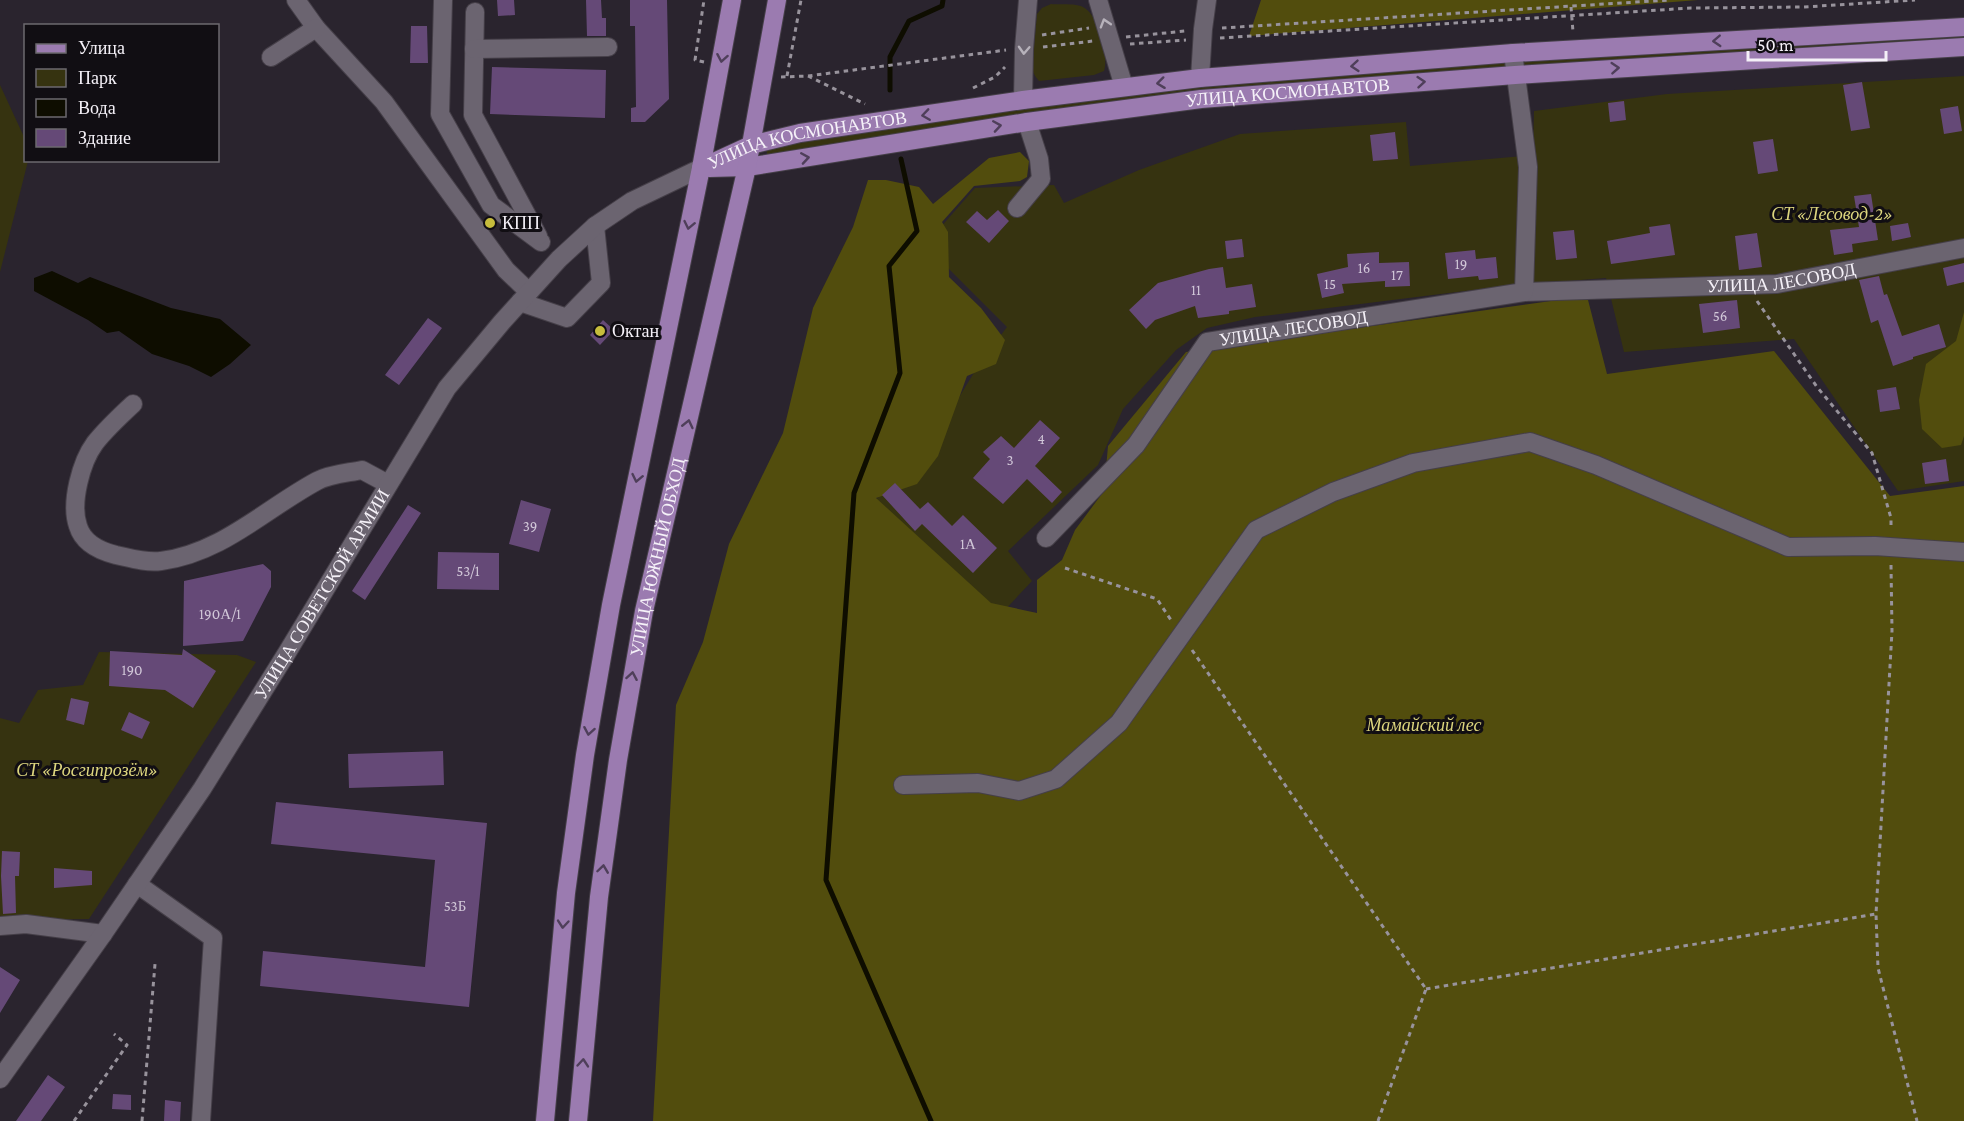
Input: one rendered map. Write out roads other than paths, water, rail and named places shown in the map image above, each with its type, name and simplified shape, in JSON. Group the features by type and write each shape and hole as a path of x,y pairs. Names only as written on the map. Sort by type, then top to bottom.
{"main road":[{"name":"УЛИЦА ЮЖНЫЙ ОБХОД","path":"545,1121 566,893 585,755 611,605 701,168 732,0"},
{"name":"УЛИЦА ЮЖНЫЙ ОБХОД","path":"578,1121 599,897 618,760 644,611 747,167 777,0"},
{"name":"УЛИЦА КОСМОНАВТОВ","path":"701,168 751,145 800,134 1023,100 1200,78 1513,53 1964,27"},
{"name":"УЛИЦА КОСМОНАВТОВ","path":"701,168 747,167 1027,122 1201,99 1515,75 1964,47"}],"street":[{"path":"296,0 316,28 384,102 525,297 567,318 602,283 596,226"},
{"path":"443,0 440,114 490,206 541,242 559,259"},
{"path":"1023,100 1028,0"},
{"path":"1098,0 1124,87"},
{"path":"1200,78 1207,0"},
{"path":"475,12 473,115 541,242"},
{"path":"271,57 316,28"},
{"path":"474,49 608,47"},
{"path":"1513,53 1528,167 1524,292"},
{"path":"1017,208 1041,178 1039,159 1027,122"},
{"name":"УЛИЦА СОВЕТСКОЙ АРМИИ","path":"0,1079 202,789 447,388 559,259 596,226 632,201 701,168"},
{"name":"УЛИЦА ЛЕСОВОД","path":"1046,538 1136,445 1207,342 1524,292 1777,284 1964,248"},
{"path":"133,404 114,421 94,445 79,476 75,507 78,526 88,543 103,552 157,561 177,558 206,549 247,527 320,479 362,470 388,484"},
{"path":"903,785 978,783 1019,791 1056,778 1119,723 1256,530 1332,492 1413,463 1530,442 1596,465 1788,547 1891,547 1964,552"},
{"path":"137,884 213,938 201,1121"},
{"path":"0,926 26,924 103,934"}],"water":[{"path":"52,271 78,283 90,277 171,308 220,319 251,345 211,377 189,366 152,354 119,331 107,333 34,291 34,278"}],"waterway":[{"path":"890,90 890,57 909,21 942,6 943,0"},
{"path":"901,159 917,231 889,266 900,373 854,493 826,880 931,1121"}],"place":[{"name":"КПП","path":"490,223"},
{"name":"Октан","path":"600,331"}],"park label":[{"name":"СТ «Лесовод-2»","path":"1832,214"},
{"name":"Мамайский лес","path":"1424,725"},
{"name":"СТ «Росгипрозём»","path":"87,770"}]}
